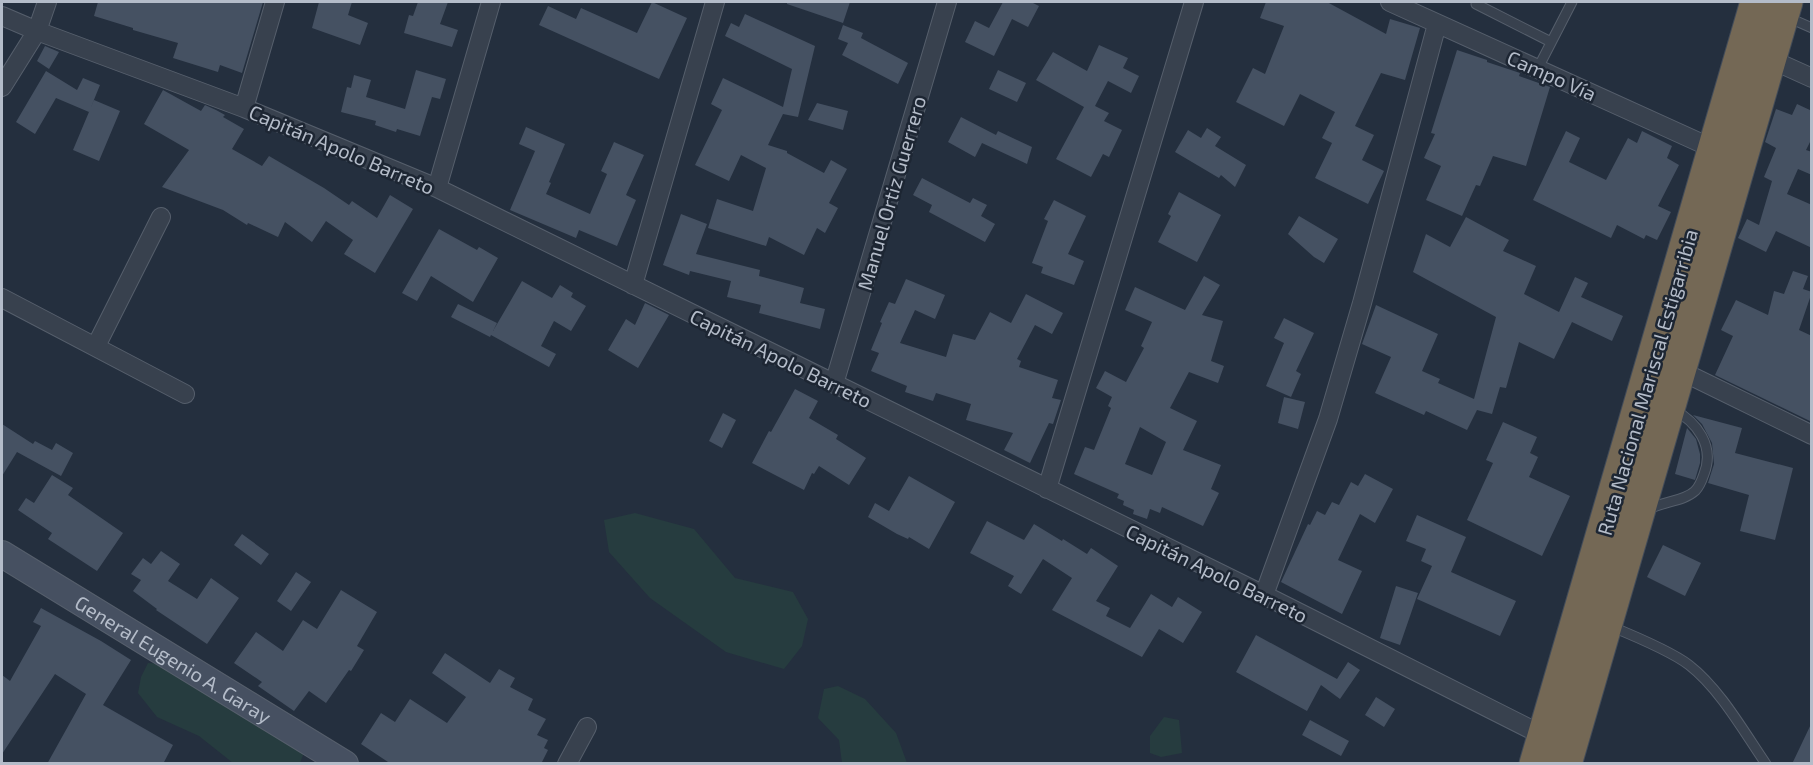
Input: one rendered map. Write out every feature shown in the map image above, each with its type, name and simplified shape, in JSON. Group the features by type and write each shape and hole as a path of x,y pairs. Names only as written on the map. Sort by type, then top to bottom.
{"highway":[{"name":"Ruta Nacional Mariscal Estigarribia","path":"1557,757 1605,624 1784,11"},
{"name":"Ruta Nacional Mariscal Estigarribia","path":"1557,757 1714,149 1784,11"}],"street":[{"path":"2,87 37,31 47,2"},
{"path":"244,108 275,2"},
{"path":"437,188 491,2"},
{"path":"633,285 715,2"},
{"name":"Manuel Ortiz Guerrero","path":"834,384 947,2"},
{"path":"1047,489 1194,2"},
{"name":"Campo Vía","path":"1390,2 1714,149"},
{"name":"Capitán Apolo Barreto","path":"2,16 244,108 437,188 1264,596 1557,757"},
{"path":"1264,596 1328,419 1362,303 1437,24"},
{"path":"1770,59 1812,78"},
{"path":"96,346 161,217"},
{"path":"2,298 185,394"},
{"path":"1679,370 1812,435"},
{"name":"General Eugenio A. Garay","path":"2,554 318,757 345,764"},
{"path":"567,764 587,728"}],"lane":[{"path":"1538,68 1572,2"},
{"path":"1476,4 1551,42"},
{"path":"1636,518 1657,505 1694,492 1701,483 1706,470 1707,450 1698,429 1692,421 1669,406"},
{"path":"1605,624 1630,634 1688,664 1706,680 1766,764"}],"green space":[{"path":"635,513 694,529 735,578 793,592 808,619 802,646 784,669 726,652 650,598 609,552 604,520"},
{"path":"148,663 163,664 270,716 292,714 305,750 300,763 233,763 199,736 157,717 138,693 141,677"},
{"path":"838,686 865,699 896,733 907,763 842,763 839,740 818,718 824,689"},
{"path":"1164,717 1179,720 1182,753 1161,757 1150,753 1150,736"}],"building":[{"path":"98,2 263,2 242,73 220,65 218,72 173,58 178,43 94,16"},
{"path":"319,2 352,2 348,15 368,23 360,45 312,28"},
{"path":"418,2 448,2 440,24 458,30 452,47 404,33 409,15 413,16"},
{"path":"652,2 687,18 659,79 539,25 548,6 576,19 581,8 637,33"},
{"path":"787,2 850,2 843,23 787,4"},
{"path":"1003,2 1031,2 1039,6 1028,27 1012,19 994,56 965,42 975,21 989,28"},
{"path":"1266,2 1327,2 1386,34 1390,19 1420,28 1405,80 1381,73 1355,126 1374,135 1362,160 1384,171 1368,204 1315,178 1332,143 1322,138 1335,112 1300,94 1284,126 1236,102 1253,68 1265,74 1284,26 1260,18"},
{"path":"745,14 815,46 798,117 783,114 768,145 787,151 824,173 831,160 847,169 829,203 838,208 825,233 817,228 804,255 769,237 766,246 708,228 717,199 753,211 766,168 741,155 729,181 695,165 722,110 711,104 723,78 783,107 792,69 725,36 731,23 739,27"},
{"path":"843,25 863,33 861,38 908,63 898,84 842,55 848,43 838,39"},
{"path":"1099,45 1128,58 1123,68 1139,76 1131,93 1108,81 1095,106 1109,113 1104,121 1122,130 1109,157 1103,154 1091,177 1056,159 1084,107 1036,80 1053,52 1087,71"},
{"path":"45,46 59,52 49,69 37,61"},
{"path":"1457,50 1520,73 1519,76 1550,87 1526,166 1493,156 1480,186 1476,185 1462,216 1426,200 1441,166 1424,158 1435,134 1431,133"},
{"path":"416,70 446,79 440,99 432,97 420,136 397,129 396,132 375,125 376,121 341,112 347,87 351,88 354,75 371,80 366,97 405,109"},
{"path":"998,70 1026,83 1017,102 989,89"},
{"path":"46,71 77,90 83,78 100,85 89,112 56,98 35,134 16,122"},
{"path":"163,90 201,111 205,105 216,110 225,115 223,117 244,129 232,149 262,166 269,156 349,205 352,201 377,218 390,195 413,209 375,273 344,254 353,240 326,221 312,242 285,222 278,237 248,223 247,225 223,210 162,187 189,150 144,124"},
{"path":"94,100 120,111 99,161 73,150"},
{"path":"817,103 848,111 843,130 808,120"},
{"path":"1797,104 1812,111 1812,138 1806,150 1812,152 1812,175 1798,169 1787,194 1812,205 1812,248 1776,231 1766,252 1738,238 1747,219 1759,225 1772,181 1764,177 1776,148 1765,142 1776,109 1792,115"},
{"path":"961,117 996,135 998,131 1032,147 1027,164 982,143 975,157 948,142"},
{"path":"526,127 565,144 546,194 590,214 607,174 601,171 614,142 644,155 626,195 636,200 617,246 579,230 576,238 510,210 535,151 519,144"},
{"path":"1207,128 1221,137 1215,146 1246,165 1235,187 1221,175 1219,178 1175,152 1188,130 1201,138"},
{"path":"1566,131 1580,138 1569,162 1606,180 1628,138 1637,143 1642,131 1672,146 1667,158 1679,165 1658,206 1671,212 1657,240 1646,235 1644,239 1617,225 1611,238 1533,200"},
{"path":"922,178 970,203 973,198 987,205 981,216 995,224 985,242 929,212 932,205 913,195"},
{"path":"1179,192 1221,215 1197,262 1158,242 1171,216 1168,214"},
{"path":"1054,200 1086,216 1068,254 1084,261 1074,285 1041,273 1043,267 1032,263 1048,221 1044,219"},
{"path":"681,214 707,224 696,254 760,270 759,276 804,288 800,303 825,309 820,329 759,313 761,305 727,297 731,281 690,271 689,275 663,265"},
{"path":"1299,216 1338,239 1324,263 1288,234"},
{"path":"1466,217 1509,240 1503,251 1536,266 1524,294 1559,312 1575,277 1588,283 1581,297 1623,316 1612,341 1572,322 1554,359 1519,342 1506,388 1500,387 1492,414 1477,410 1467,430 1426,411 1424,415 1375,393 1391,357 1362,344 1376,305 1438,334 1422,371 1440,379 1438,383 1474,399 1496,317 1413,272 1426,234 1450,247"},
{"path":"439,229 477,250 479,247 498,258 473,302 431,276 417,301 402,293"},
{"path":"1793,271 1808,276 1803,289 1812,292 1799,330 1812,336 1812,422 1715,375 1733,336 1721,330 1736,300 1768,315 1774,291 1784,294"},
{"path":"1204,276 1220,285 1202,315 1223,321 1211,361 1224,366 1218,383 1189,372 1170,408 1197,421 1183,450 1221,465 1211,489 1219,493 1203,526 1162,507 1160,513 1150,509 1147,519 1133,514 1134,510 1123,505 1124,501 1117,498 1119,494 1074,474 1085,447 1094,450 1111,408 1108,406 1112,397 1096,388 1105,371 1126,382 1144,348 1141,346 1152,322 1125,310 1135,287 1185,310","holes":["1140,427 1166,442 1152,475 1125,464"]},
{"path":"906,279 945,295 935,319 915,310 900,343 946,357 953,334 975,340 990,312 1011,323 1026,294 1063,313 1052,334 1035,325 1017,359 1021,361 1019,367 1058,380 1052,398 1061,400 1053,424 1049,423 1030,463 1004,450 1013,433 966,420 971,404 936,393 933,401 905,392 907,386 871,371 879,353 871,350 882,323 880,322 889,302 895,304"},
{"path":"522,281 552,298 560,285 573,293 571,297 586,306 571,331 554,321 541,346 556,354 549,367 491,335 490,337 451,317 458,304 497,323 493,331"},
{"path":"645,303 669,315 638,368 608,350 626,319 635,325"},
{"path":"1284,318 1314,333 1296,371 1301,374 1291,397 1266,386 1284,343 1274,338"},
{"path":"795,389 818,401 809,418 838,435 836,439 866,458 849,485 819,466 814,474 812,473 804,490 752,463"},
{"path":"1284,397 1305,402 1298,429 1278,423"},
{"path":"723,413 736,420 722,448 709,441"},
{"path":"1693,415 1742,428 1735,453 1793,468 1775,540 1740,531 1749,495 1708,483 1714,464 1712,443 1702,424"},
{"path":"1503,422 1537,437 1530,453 1538,457 1529,477 1570,496 1542,556 1467,520 1493,463 1486,460"},
{"path":"2,424 33,444 35,441 52,450 56,443 73,453 61,476 17,452 2,476"},
{"path":"1687,428 1696,439 1700,454 1695,480 1675,474"},
{"path":"1365,474 1393,489 1375,523 1360,514 1338,560 1362,571 1342,614 1281,582 1308,524 1310,525 1317,511 1325,515 1332,502 1339,505 1351,482 1358,486"},
{"path":"52,475 73,488 68,495 123,533 97,571 48,539 52,533 18,510 26,498 34,503"},
{"path":"909,476 955,502 929,549 868,517 875,503 889,511"},
{"path":"1417,515 1466,537 1451,572 1516,601 1500,636 1417,599 1432,566 1421,561 1426,549 1406,541"},
{"path":"987,521 1024,540 1034,524 1087,554 1091,548 1118,566 1096,601 1110,608 1106,616 1130,628 1151,594 1172,607 1178,597 1202,612 1183,643 1159,629 1142,657 1052,610 1072,578 1043,559 1021,594 1008,586 1014,576 970,553"},
{"path":"242,534 269,554 261,565 234,545"},
{"path":"1663,545 1701,563 1685,596 1647,577"},
{"path":"161,551 180,564 168,581 197,599 211,578 239,598 207,644 156,610 133,591 141,580 131,574 143,558 151,564"},
{"path":"296,572 311,582 291,611 277,601"},
{"path":"1396,586 1418,593 1400,645 1380,638"},
{"path":"341,590 377,612 357,646 364,650 326,703 309,691 294,711 258,686 262,682 234,663 256,632 283,651 303,620 317,629"},
{"path":"41,608 131,660 103,705 173,745 163,764 47,764 86,694 55,674 2,754 2,675 10,681 41,626 33,622"},
{"path":"1256,635 1337,679 1348,662 1360,670 1340,699 1321,685 1307,711 1236,672"},
{"path":"445,653 490,683 499,669 515,678 510,687 533,699 528,710 546,719 537,735 548,740 544,748 548,750 541,764 391,764 361,744 381,713 395,722 410,699 447,723 466,697 432,673"},
{"path":"1376,697 1395,709 1384,727 1365,715"},
{"path":"1310,720 1349,741 1341,756 1302,735"},
{"path":"1812,722 1812,764 1792,764"}]}
